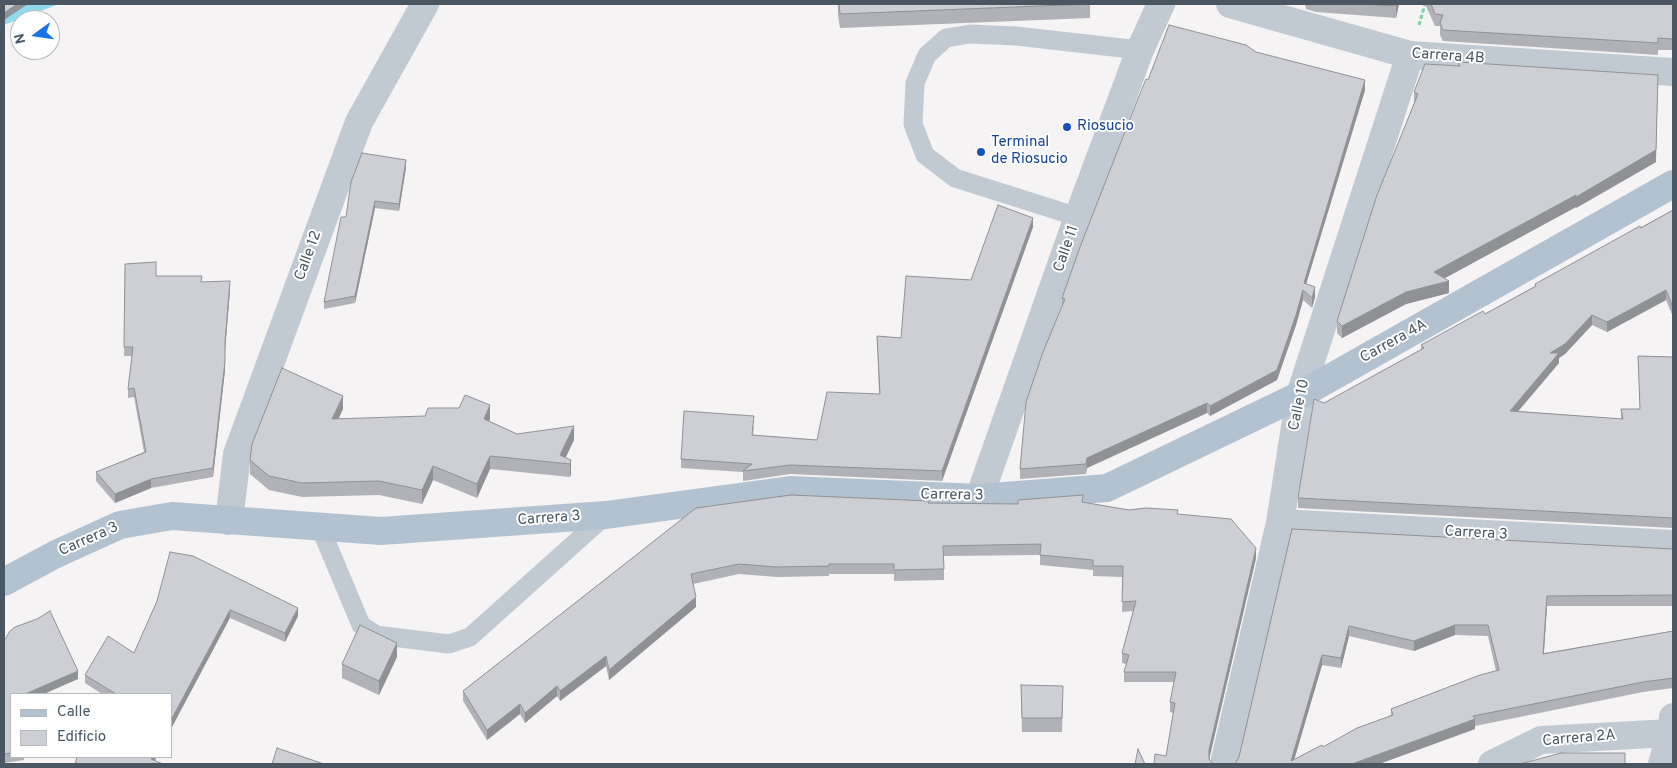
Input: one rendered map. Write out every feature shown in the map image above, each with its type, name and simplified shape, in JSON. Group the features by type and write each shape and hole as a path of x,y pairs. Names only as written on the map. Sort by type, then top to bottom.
{"main road":[{"name":"Carrera 4A","path":"1107,488 1300,395 1673,184"},
{"name":"Carrera 3","path":"4,582 56,554 120,525 172,516 381,531 606,515 790,490 979,498 1107,488"}],"street":[{"name":"Calle 12","path":"229,521 237,454 359,122 425,4"},
{"name":"Calle 11","path":"979,498 1078,217 1140,50 1161,4"},
{"name":"Carrera 4B","path":"1230,4 1291,13 1410,55 1673,72"},
{"name":"Calle 10","path":"1224,764 1280,523 1300,395 1410,55"},
{"name":"Carrera 3","path":"1280,523 1673,544"},
{"name":"Carrera 2A","path":"1492,764 1540,740 1672,724"},
{"path":"1662,764 1672,724"}],"lane":[{"path":"1078,217 955,178 925,155 914,124 915,83 927,55 946,38 970,34 1016,36 1140,50"},
{"path":"320,527 361,625 376,635 449,644 470,637 606,515"}],"water":[{"path":"4,4 59,4 43,10 10,10 10,23 4,25"}],"building":[{"path":"4,4 17,4 4,13"},
{"path":"839,4 1090,4 840,14"},
{"path":"1365,4 1396,4 1396,6"},
{"path":"1431,4 1673,4 1673,39 1658,38 1658,43 1443,30 1440,23 1443,15 1435,14"},
{"path":"1169,25 1246,45 1256,52 1365,80 1304,283 1315,287 1312,298 1303,290 1277,370 1210,406 1207,403 1087,458 1086,464 1020,469 1026,402 1043,352 1065,299 1062,298 1080,247"},
{"path":"1458,62 1658,75 1656,150 1576,197 1576,195 1434,272 1449,281 1406,292 1342,326 1337,321 1377,195 1418,94 1414,92 1425,64 1460,66"},
{"path":"362,153 406,160 399,204 375,201 355,296 324,302 341,217 346,217 351,182"},
{"path":"998,205 1033,218 942,471 790,465 743,471 752,464 681,459 684,411 754,416 752,435 817,440 827,392 880,394 877,336 901,338 906,276 971,280"},
{"path":"1673,210 1673,307 1666,290 1607,322 1592,315 1565,344 1550,353 1559,353 1510,411 1623,419 1621,409 1640,409 1638,356 1673,357 1673,518 1298,498 1314,399 1324,403 1424,348 1421,345 1483,311 1485,314 1536,286 1535,284"},
{"path":"156,262 156,276 202,276 201,282 230,281 225,361 213,468 151,479 115,494 96,472 146,452 134,388 128,389 133,347 124,347 125,264"},
{"path":"282,368 343,396 332,419 425,416 428,408 459,408 465,395 490,405 484,419 517,434 574,426 560,455 571,460 570,464 490,456 477,484 433,466 422,490 379,481 302,483 269,476 250,460 252,444"},
{"path":"791,495 929,501 928,503 1018,504 1018,500 1083,495 1082,502 1129,510 1146,508 1178,510 1177,514 1231,519 1256,548 1209,750 1209,759 1213,764 1154,764 1155,754 1166,756 1175,703 1170,702 1176,672 1124,672 1129,655 1122,653 1136,601 1122,602 1123,566 1093,566 1093,560 1040,555 1041,544 943,546 944,569 894,570 894,564 829,564 829,566 777,567 739,564 691,574 696,597 609,670 606,656 560,691 557,686 525,713 520,704 487,730 463,691 696,508"},
{"path":"1292,529 1673,549 1673,595 1547,596 1543,654 1673,631 1673,678 1643,682 1473,716 1475,719 1352,764 1235,764 1239,757","holes":["1455,625 1488,625 1499,670 1480,675 1391,709 1393,715 1357,728 1323,747 1322,745 1291,761 1322,655 1341,658 1349,626 1414,641"]},
{"path":"170,552 193,556 298,608 285,633 230,610 172,718 172,693 114,693 85,675 108,636 134,653 157,601"},
{"path":"50,611 78,671 27,693 10,693 10,753 4,754 4,641 15,627 37,619"},
{"path":"360,625 397,643 379,681 342,664"},
{"path":"1021,685 1063,686 1062,718 1022,718"},
{"path":"277,748 324,764 272,764"},
{"path":"1138,749 1145,764 1135,764"},
{"path":"1561,753 1625,753 1625,764 1520,764"},
{"path":"77,758 152,758 163,764 75,764"}],"place":[{"name":"Riosucio","path":"1067,127"},
{"name":"Terminal de Riosucio","path":"981,152"}]}
